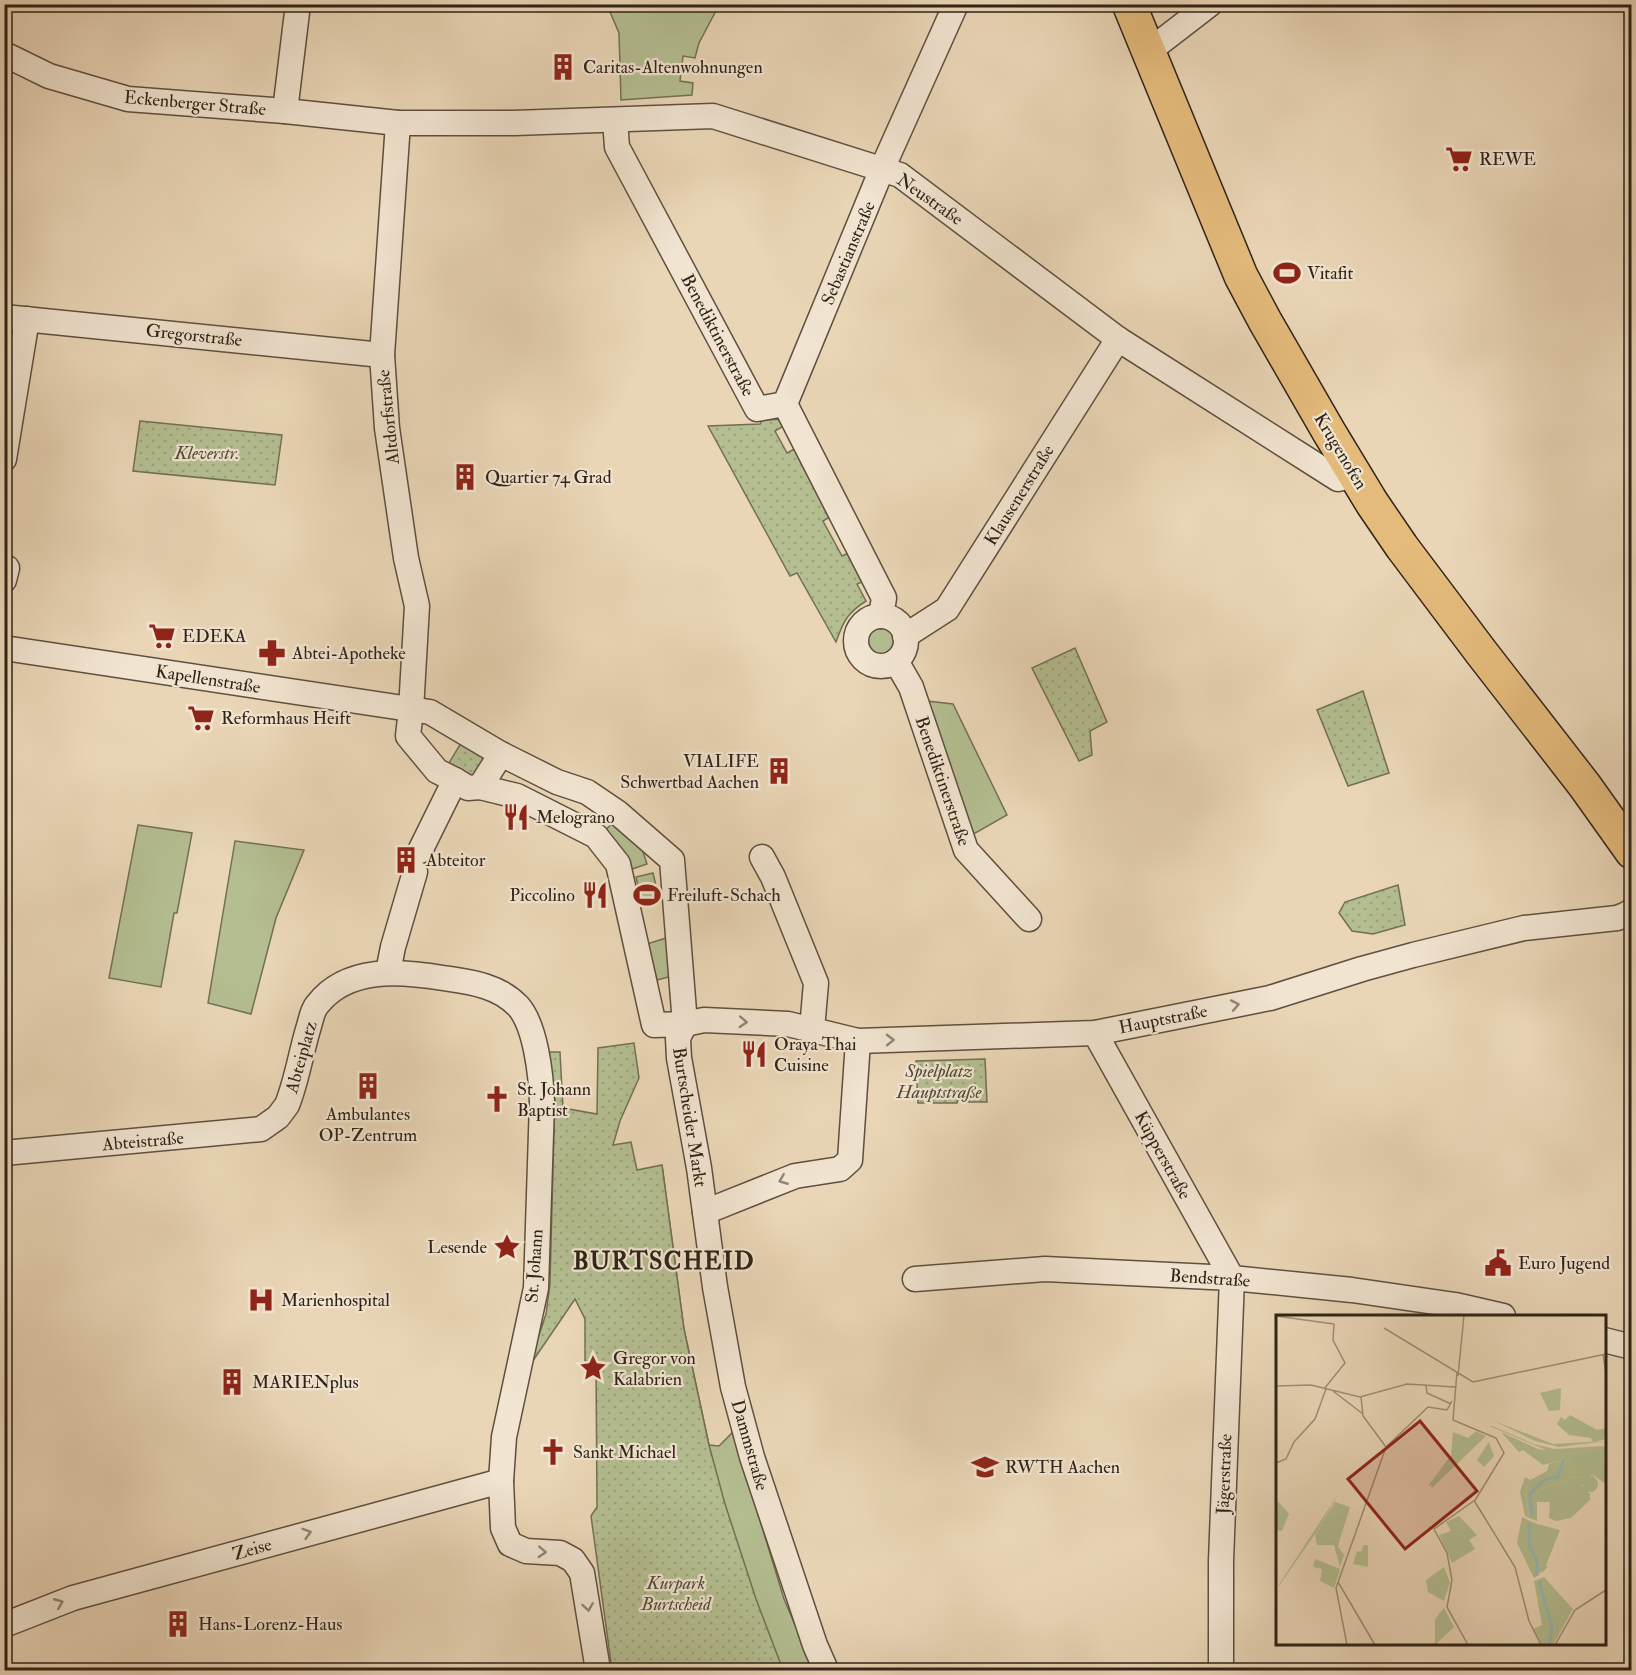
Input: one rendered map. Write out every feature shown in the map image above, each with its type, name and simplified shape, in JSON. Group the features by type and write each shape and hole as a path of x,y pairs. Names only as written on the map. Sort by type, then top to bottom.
{"main road":[{"name":"Krugenofen","path":"1130,4 1241,276 1356,476 1402,547 1585,786 1632,852"}],"street":[{"name":"Eckenberger Straße","path":"285,111 298,4"},
{"name":"Sebastianstraße","path":"785,404 882,169 956,4"},
{"path":"1149,51 1209,4"},
{"name":"Eckenberger Straße","path":"4,54 49,76 128,99 285,111 398,123"},
{"name":"Neustraße","path":"398,123 514,123 713,116 900,175 1118,339 1338,479 1356,476"},
{"name":"Benediktinerstraße","path":"615,120 617,147 757,409 785,404"},
{"name":"Altdorfstraße","path":"398,123 382,355 387,428 406,558 417,606 411,710"},
{"path":"4,459 16,318"},
{"name":"Gregorstraße","path":"16,318 382,355"},
{"name":"Klausenerstraße","path":"905,636 947,609 1118,339"},
{"path":"785,404 884,598 881,616"},
{"path":"4,567 7,568 4,580"},
{"path":"881,616 897,622 905,636 904,650 896,661 889,665 873,665 860,655 857,648 856,640 861,626 869,618 881,616"},
{"name":"Kapellenstraße","path":"4,648 411,710"},
{"name":"Benediktinerstraße","path":"896,661 911,687 966,850 1029,919"},
{"name":"Burtscheider Markt","path":"685,1024 654,1024 618,864 596,836 518,796 480,788 468,788 437,771 408,736 411,710 430,712 501,754 557,782 587,792 618,813 672,860 685,1024 678,1038 679,1058 705,1212"},
{"path":"480,788 501,754"},
{"path":"388,972 418,862 455,780"},
{"path":"762,857 773,877 816,983 812,1029"},
{"name":"Hauptstraße","path":"685,1024 704,1020 788,1024 858,1041 1095,1032 1270,998 1413,955 1524,928 1617,918 1632,911"},
{"name":"Abteiplatz","path":"278,1117 289,1100 315,1006 335,987 357,978 388,972 409,973 474,982 503,993 519,1008 528,1024 535,1050"},
{"name":"Küpperstraße","path":"1095,1032 1232,1278"},
{"path":"705,1212 795,1176 840,1168 850,1160 858,1041"},
{"name":"St. Johann","path":"535,1050 541,1074 542,1102 536,1288 504,1437 501,1481 503,1528 510,1544 526,1551 560,1553 573,1560 582,1573 598,1671"},
{"name":"Abteistraße","path":"4,1154 261,1129 278,1117"},
{"name":"Dammstraße","path":"705,1212 717,1298 736,1397 752,1457 815,1645 826,1671"},
{"name":"Bendstraße","path":"915,1279 1045,1269 1232,1278 1352,1290 1455,1305 1495,1315"},
{"name":"Jägerstraße","path":"1221,1671 1221,1561 1232,1278"},
{"path":"1606,1340 1632,1347"},
{"name":"Zeise","path":"4,1625 73,1598 501,1481"}],"green space":[{"path":"607,5 719,5 699,43 695,58 683,56 680,81 693,83 692,95 621,100 619,33"},
{"path":"789,419 790,422 775,431 787,453 802,445 838,512 823,521 842,556 857,549 871,578 857,584 866,601 846,618 836,642 797,573 790,576 708,426 760,424 762,420"},
{"name":"Kleverstr.","path":"140,421 282,435 275,485 133,471"},
{"path":"880,622 892,628 898,640 892,652 880,658 868,652 862,640 868,628"},
{"path":"1075,648 1107,722 1090,731 1092,755 1079,761 1032,668"},
{"path":"1363,691 1389,773 1348,786 1317,710"},
{"path":"927,701 953,704 1007,815 972,835"},
{"path":"464,738 490,756 474,784 446,768"},
{"path":"615,821 642,849 647,864 626,871 602,833"},
{"path":"138,825 192,833 177,913 174,913 161,987 109,978"},
{"path":"235,841 304,850 276,918 251,1014 208,1003"},
{"name":"Freiluft-Schach","path":"653,873 656,886 652,887 656,904 643,907 636,877"},
{"path":"1398,885 1405,925 1373,934 1352,931 1339,913 1345,902"},
{"path":"666,938 676,975 657,980 647,944"},
{"name":"Kurpark Burtscheid","path":"634,1043 639,1078 620,1121 613,1145 631,1142 637,1170 662,1165 684,1329 709,1445 725,1504 756,1599 783,1670 612,1670 591,1516 597,1507 596,1362 585,1361 585,1319 575,1299 528,1368 546,1314 550,1283 555,1090 546,1052 560,1052 563,1108 597,1114 598,1048"},
{"name":"Spielplatz Hauptstraße","path":"985,1059 987,1102 967,1102 966,1098 959,1097 957,1103 918,1103 916,1061"},
{"path":"662,1165 684,1329 709,1445 719,1446 733,1432 784,1599 814,1670 648,1670"}],"place":[{"name":"Caritas-Altenwohnungen","path":"563,67"},
{"name":"REWE","path":"1459,159"},
{"name":"Vitafit","path":"1287,273"},
{"name":"Quartier 74 Grad","path":"465,477"},
{"name":"EDEKA","path":"162,636"},
{"name":"Abtei-Apotheke","path":"272,653"},
{"name":"Reformhaus Heift","path":"201,718"},
{"name":"VIALIFE Schwertbad Aachen","path":"779,771"},
{"name":"Melograno","path":"516,817"},
{"name":"Abteitor","path":"406,860"},
{"name":"Piccolino","path":"595,895"},
{"name":"Freiluft-Schach","path":"647,895"},
{"name":"Oraya Thai Cuisine","path":"754,1054"},
{"name":"Ambulantes OP-Zentrum","path":"368,1086"},
{"name":"St. Johann Baptist","path":"497,1099"},
{"name":"Lesende","path":"507,1247"},
{"name":"Euro Jugend","path":"1498,1263"},
{"name":"Marienhospital","path":"261,1300"},
{"name":"Gregor von Kalabrien","path":"593,1368"},
{"name":"MARIENplus","path":"232,1382"},
{"name":"Sankt Michael","path":"553,1452"},
{"name":"RWTH Aachen","path":"985,1467"},
{"name":"Hans-Lorenz-Haus","path":"178,1624"}],"district":[{"name":"BURTSCHEID","path":"664,1261"}]}
